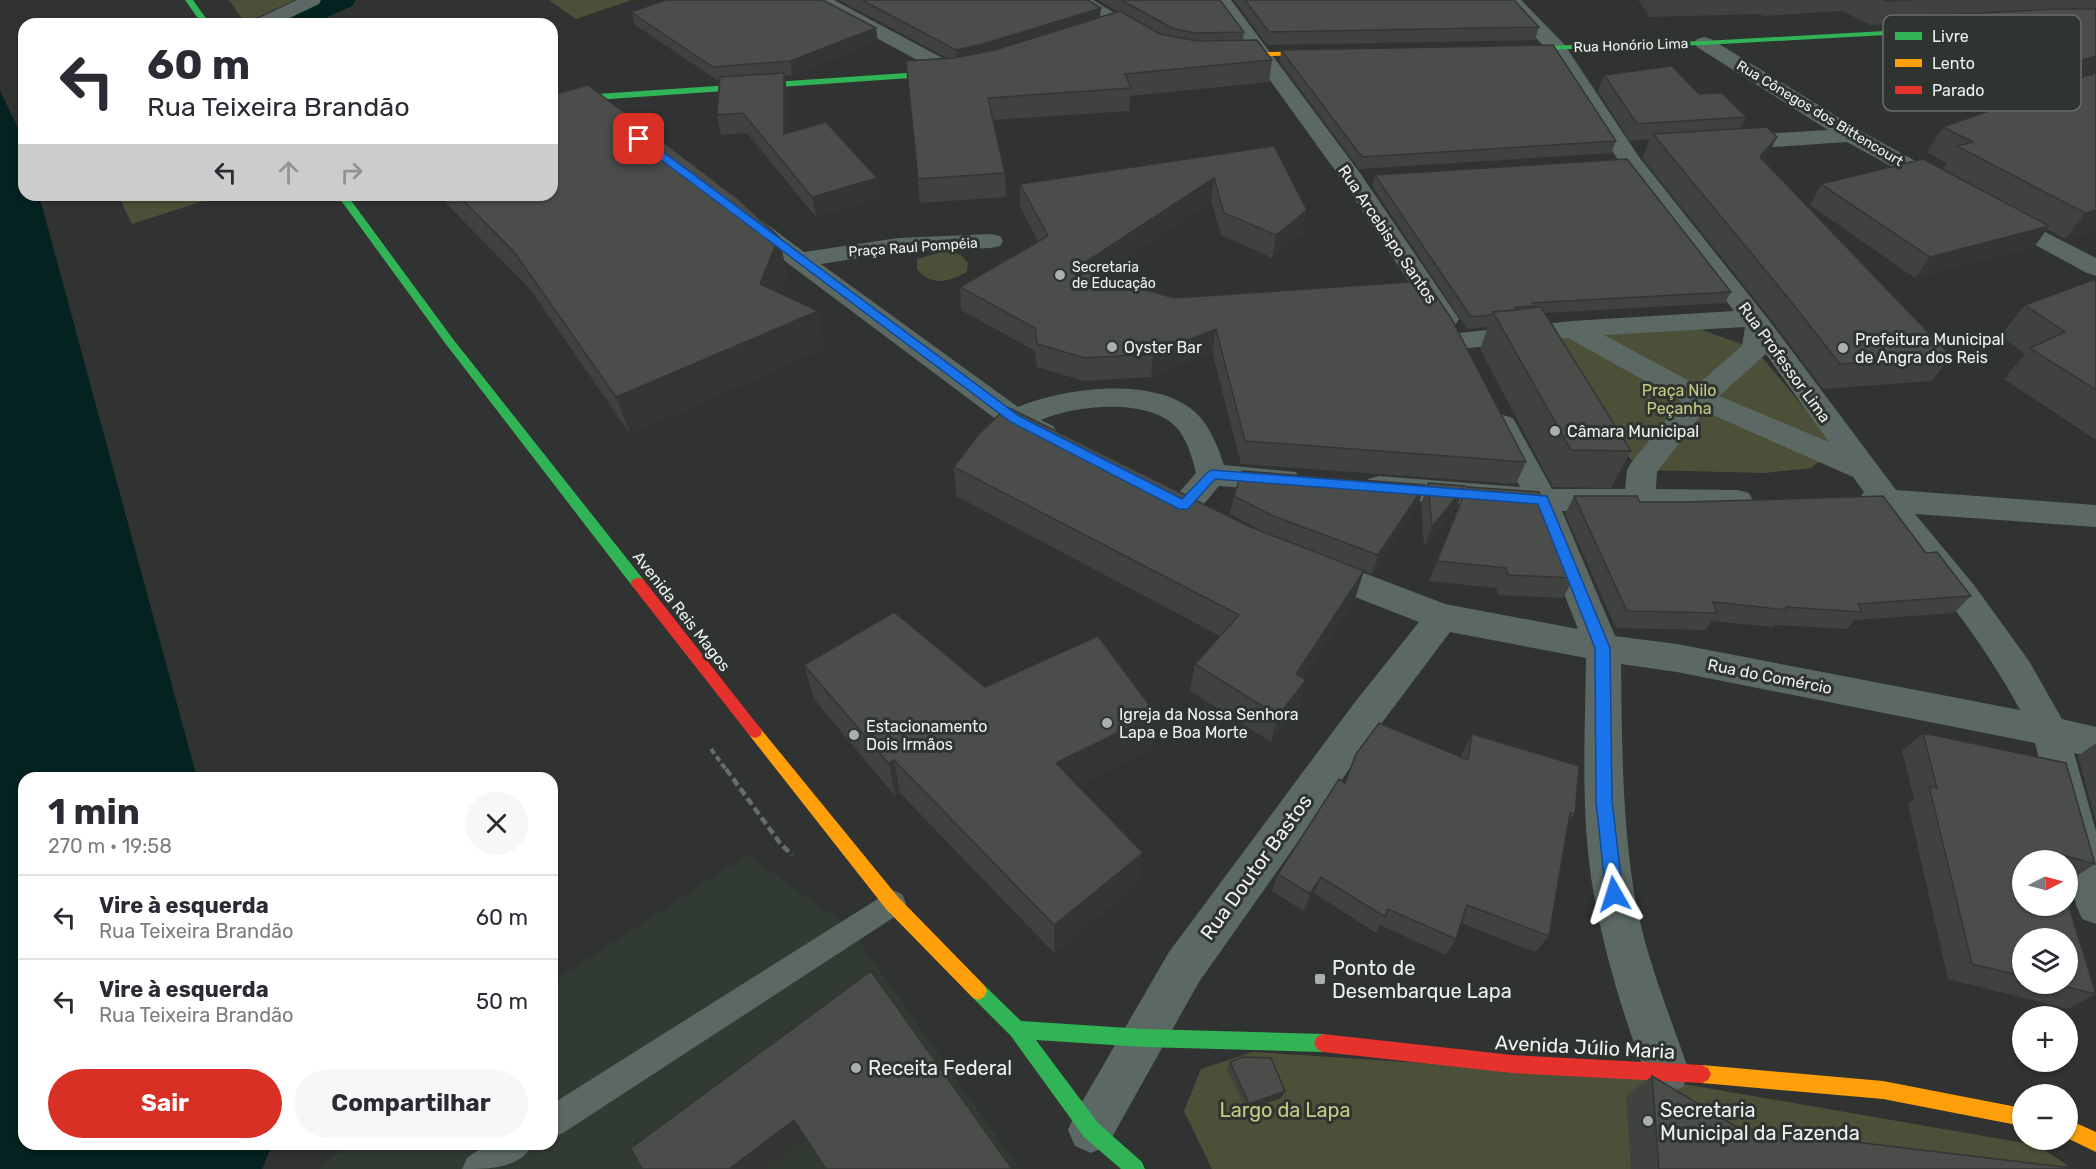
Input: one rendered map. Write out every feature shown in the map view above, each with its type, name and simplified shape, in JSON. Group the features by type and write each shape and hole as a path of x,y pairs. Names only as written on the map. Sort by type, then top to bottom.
{"main road":[{"path":"189,0 202,18"},
{"path":"1098,31 1128,28"},
{"name":"Rua Honório Lima","path":"1497,49 1704,43 1883,33"},
{"path":"1206,55 1344,53"},
{"path":"558,100 960,71"},
{"name":"Avenida Reis Magos","path":"346,201 464,360 892,903 1017,1030 1090,1130 1135,1169"},
{"path":"1017,1030 1144,1038"},
{"name":"Avenida Júlio Maria","path":"1144,1038 1321,1043 1512,1064 1667,1071 1882,1090 2012,1115"},
{"path":"2078,1133 2096,1142"}],"street":[{"path":"274,18 312,0"},
{"path":"820,0 960,71"},
{"path":"1079,0 1128,28"},
{"name":"Rua Arcebispo Santos","path":"1221,0 1261,55 1364,177 1476,372"},
{"name":"Rua Professor Lima","path":"1510,0 1557,48 1626,155 1756,321 1886,500 1983,623 2017,671 2050,731 2096,905"},
{"name":"Rua Cônegos dos Bittencourt","path":"1704,43 1851,135 1963,196"},
{"path":"586,98 614,119"},
{"path":"1714,144 1851,135"},
{"path":"725,204 1015,419 1068,446"},
{"path":"1984,207 2096,268"},
{"name":"Praça Raul Pompéia","path":"799,260 898,245 991,241"},
{"path":"1459,340 1548,343 1572,329 1756,321 1755,349 1699,399 1642,470 1640,502"},
{"path":"1572,329 1699,399 1867,471"},
{"path":"1015,419 1057,404 1107,399 1151,401 1185,419 1203,445 1212,475"},
{"path":"1493,404 1542,500 1602,648 1604,801 1614,894 1634,975 1667,1071"},
{"path":"1617,462 1640,502"},
{"path":"1214,522 1173,500 1212,475 1317,482"},
{"path":"1353,485 1542,500 1769,501"},
{"path":"1851,500 1886,500 2096,516"},
{"name":"Rua do Comércio","path":"1288,556 1442,617 1602,648 1677,658 2050,731 2096,743"},
{"name":"Rua Doutor Bastos","path":"1090,1130 1184,968 1368,713 1442,617"}],"lane":[{"path":"558,1118 892,903"},
{"path":"478,1169 508,1150"}],"shaded area":[{"path":"747,855 849,927 1020,1169 319,1169 341,1150 558,1150 558,978"}],"green space":[{"path":"229,0 295,0 256,18 242,18"},
{"path":"549,0 632,0 576,19"},
{"path":"121,201 203,201 132,224"},
{"path":"945,251 961,255 968,263 967,272 940,281 928,278 917,269 917,259"},
{"name":"Praça Nilo Peçanha","path":"1694,327 1755,349 1837,447 1811,468 1765,473 1642,470 1617,445 1556,336"},
{"name":"Largo da Lapa","path":"1253,1052 1649,1078 2012,1141 2012,1150 2044,1150 2066,1164 2068,1169 1212,1169 1184,1111 1201,1069"}],"water":[{"path":"0,91 18,128 18,201 41,201 195,772 18,772 18,1150 270,1150 262,1169 0,1169"}],"building":[{"path":"666,0 823,0 876,28 790,61 713,67 631,12"},
{"path":"862,0 1088,0 1101,8 956,50"},
{"path":"1121,0 1220,0 1244,32 1196,33 1174,29"},
{"path":"1245,0 1514,0 1539,27 1269,32"},
{"path":"2096,9 2096,56 2081,60 2081,15 1939,15"},
{"path":"1120,11 1160,34 1197,41 1257,40 1272,60 1125,74 1131,88 988,98 1005,173 918,179 906,61 953,58 995,50"},
{"path":"1553,45 1616,141 1362,157 1281,50"},
{"path":"1672,66 1699,94 1722,93 1746,117 1637,124 1604,75"},
{"path":"784,73 784,134 826,122 877,178 812,197 743,113 717,115 720,77"},
{"path":"2096,73 2096,210 2085,213 1957,146 1973,142 1943,127 1989,111 2081,111 2081,77"},
{"path":"588,85 738,199 779,237 760,284 818,311 616,397 515,253 464,201 558,201 558,93"},
{"path":"1767,127 1777,137 1760,157 1951,356 1840,364 1653,134"},
{"path":"1274,146 1307,210 1276,235 1224,213 1214,178 1075,269 1174,298 1426,281 1451,318 1526,462 1245,441 1216,329 1153,354 1085,358 1037,344 1035,328 960,287 1048,236 1020,184"},
{"path":"1627,159 1731,292 1532,303 1534,306 1515,307 1517,310 1471,317 1375,175"},
{"path":"1923,159 2049,226 1930,257 1821,184"},
{"path":"2096,279 2096,390 2030,348 2065,332 2025,305"},
{"path":"1541,307 1631,451 1571,450 1493,312"},
{"path":"1007,407 1248,526 1364,571 1296,674 1306,680 1278,716 1195,664 1239,615 954,467 978,435"},
{"path":"1242,471 1425,485 1378,555 1271,515 1234,496"},
{"path":"1428,483 1465,486 1432,527"},
{"path":"1467,487 1539,492 1574,578 1508,575 1506,568 1437,561"},
{"path":"1574,496 1637,496 1640,502 1686,502 1883,496 1926,553 1937,552 1971,596 1858,604 1862,612 1786,607 1787,610 1713,602 1717,613 1627,611"},
{"path":"894,612 985,687 1098,636 1156,714 1056,763 1143,853 1054,925 894,760 889,764 804,665"},
{"path":"1379,723 1468,760 1472,734 1579,766 1575,814 1570,813 1549,936 1467,905 1456,939 1388,909 1385,917 1321,877 1310,894 1278,874 1339,779 1345,783 1356,754"},
{"path":"1923,733 2066,763 2095,864 2078,859 2078,850 2012,850 2012,916 2072,916 2076,928 2012,928 2012,974 1972,964 1929,786 1937,788"},
{"path":"2078,936 2096,994 2078,990"},
{"name":"Receita Federal","path":"871,971 1012,1169 826,1169 794,1120 729,1169 642,1169 631,1148"},
{"path":"1243,1057 1271,1058 1285,1091 1249,1104 1230,1062"},
{"path":"1652,1076 1738,1128 2079,1169 1659,1169"}],"waterway":[{"path":"302,18 342,0"}],"traffic: fast":[{"path":"189,0 202,18"},
{"path":"1510,49 1704,43 1883,33"},
{"path":"558,100 951,73"},
{"path":"346,201 449,341 638,583"},
{"path":"978,991 1017,1030 1091,1130 1135,1169"},
{"path":"1017,1030 1144,1038 1323,1043"}],"traffic: slow":[{"path":"1222,55 1326,53"},
{"path":"755,732 892,903 978,991"},
{"path":"1702,1074 1883,1090 2012,1115"},
{"path":"2078,1133 2096,1142"}],"traffic: jam":[{"path":"638,583 755,732"},
{"path":"1323,1043 1512,1064 1702,1074"}],"place":[{"name":"Secretaria de Educação","path":"1060,275"},
{"name":"Oyster Bar","path":"1112,347"},
{"name":"Prefeitura Municipal de Angra dos Reis","path":"1843,348"},
{"name":"Câmara Municipal","path":"1555,431"},
{"name":"Igreja da Nossa Senhora Lapa e Boa Morte","path":"1107,723"},
{"name":"Estacionamento Dois Irmãos","path":"854,735"},
{"name":"Ponto de Desembarque Lapa","path":"1320,979"},
{"name":"Receita Federal","path":"856,1068"},
{"name":"Secretaria Municipal da Fazenda","path":"1648,1121"}],"route":[{"path":"639,139 969,387 1015,419 1184,505 1212,475 1542,500 1602,648 1604,801 1614,894"}]}
